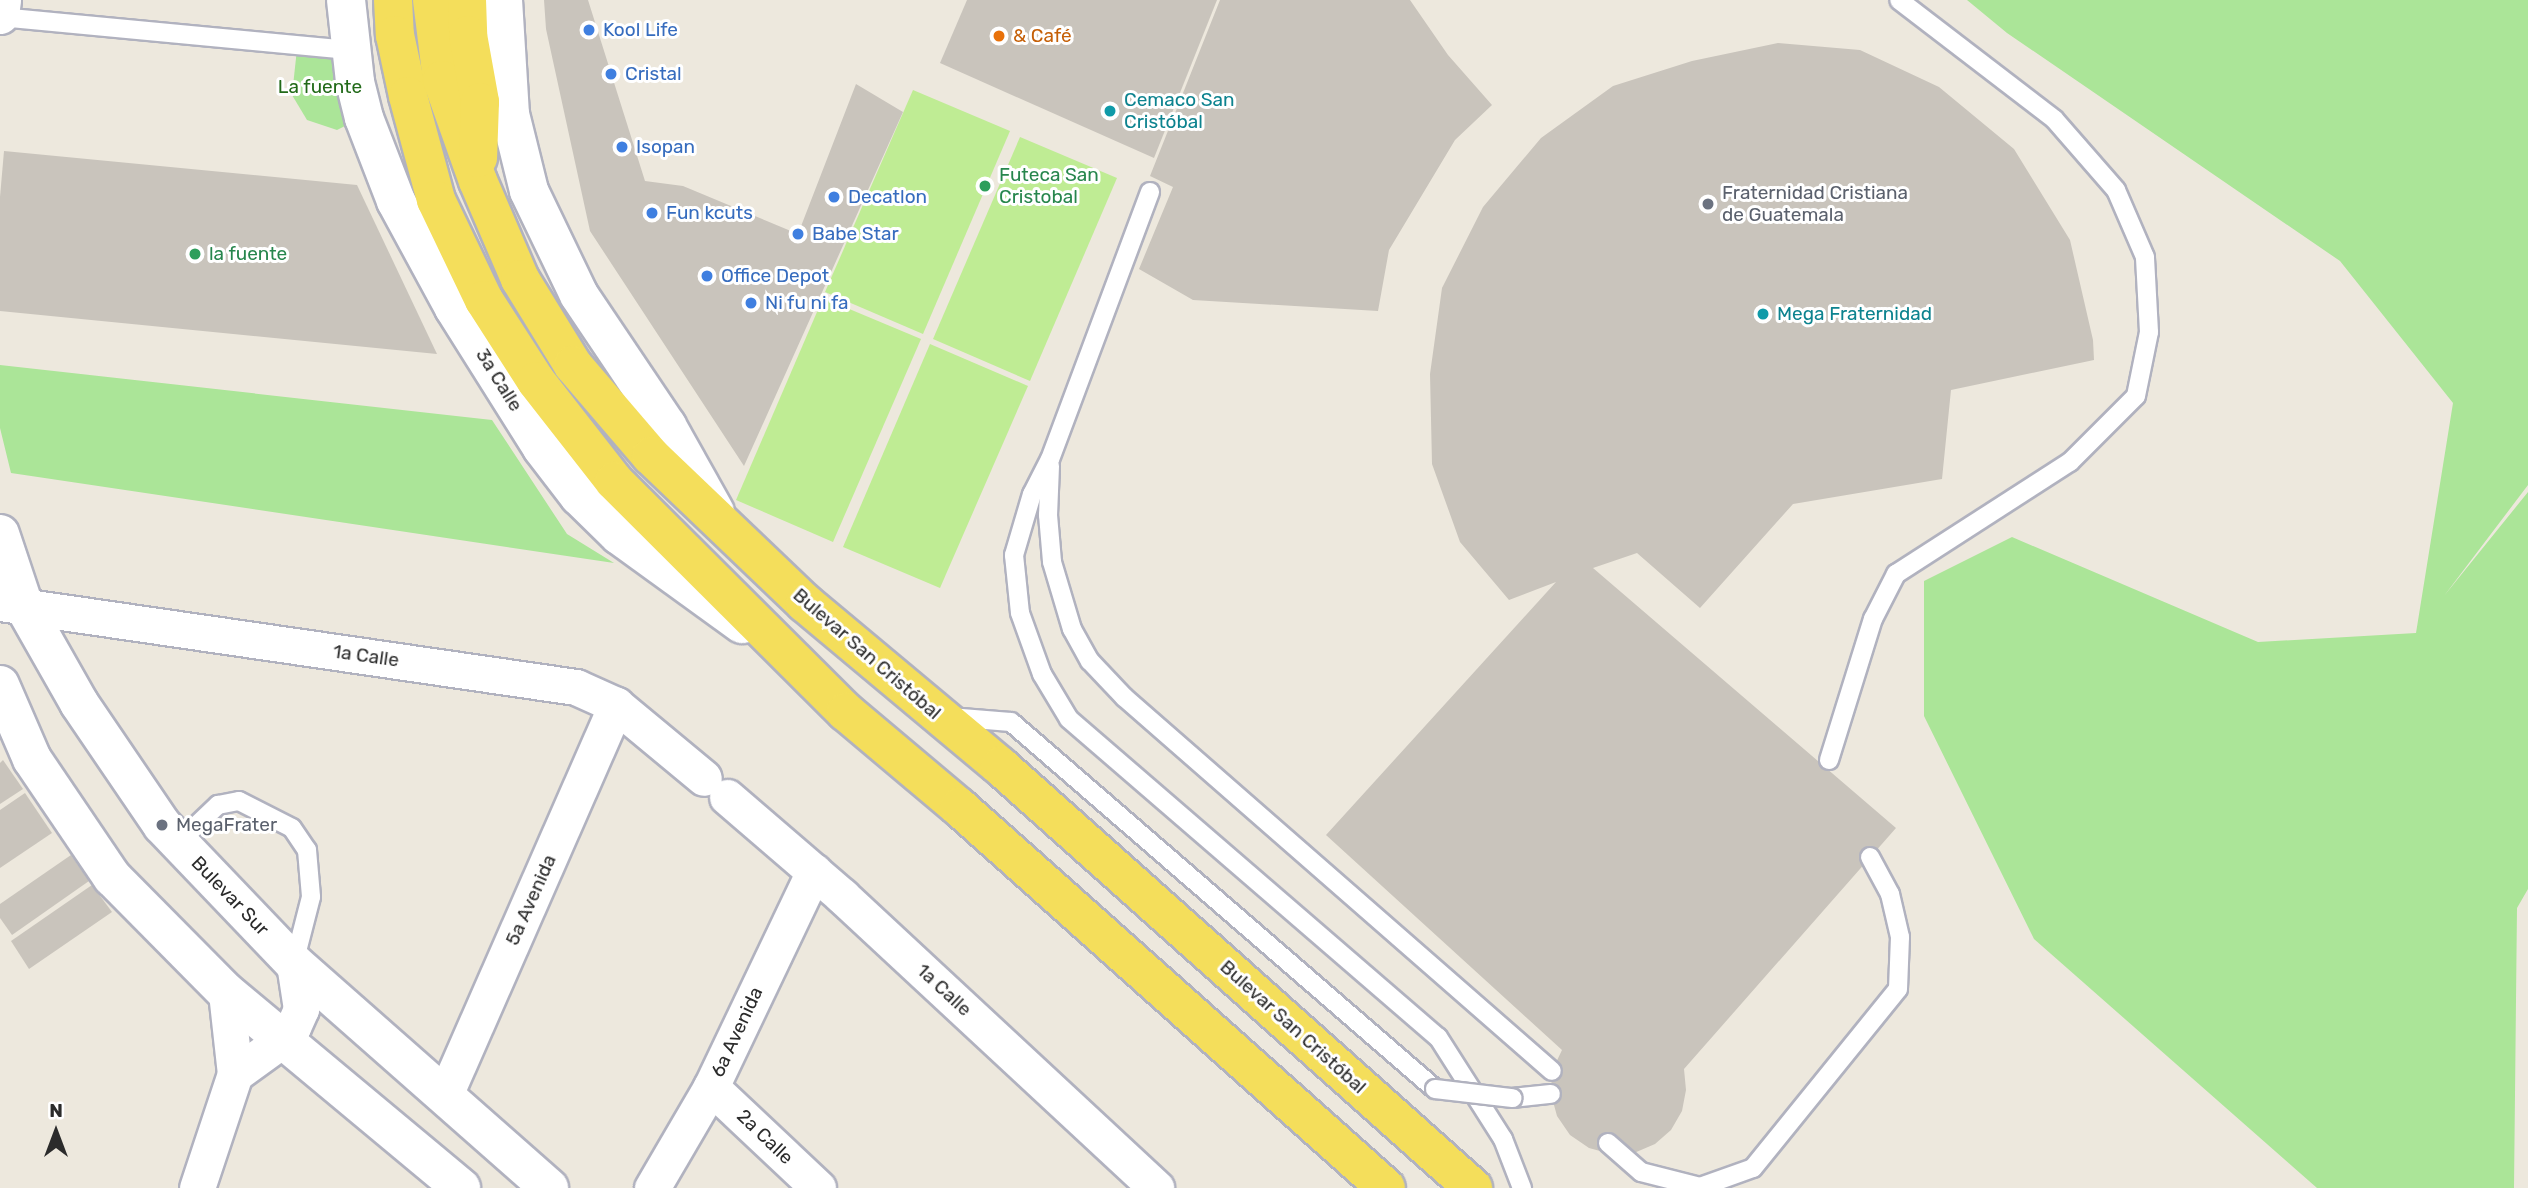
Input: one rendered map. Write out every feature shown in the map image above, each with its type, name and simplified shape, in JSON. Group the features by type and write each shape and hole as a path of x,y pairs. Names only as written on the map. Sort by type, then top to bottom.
{"main road":[{"path":"0,16 2,0"},
{"name":"3a Calle","path":"346,0 351,50 365,118 396,201 454,308 542,448 579,496 618,535 796,662"},
{"path":"393,0 395,35 405,83 436,200 484,300 536,381 614,481 846,712 959,807 1386,1188"},
{"name":"Bulevar San Cristóbal","path":"432,0 442,80 478,181 520,279 573,365 651,456 806,603 1095,850 1473,1188"},
{"path":"467,0 468,35 480,102 478,181"},
{"path":"503,0 510,114 529,191 579,296 667,426 719,520"},
{"name":"Bulevar Sur","path":"0,534 12,605 162,825 294,963 549,1188"},
{"path":"0,685 32,759 113,877 226,992 461,1188"}],"street":[{"name":"1a Calle","path":"12,605 576,687 616,705 814,871 1156,1188"},
{"name":"5a Avenida","path":"445,1095 616,705"},
{"name":"6a Avenida","path":"652,1188 711,1087 814,871"},
{"path":"235,1074 282,1040 302,1009 294,963"},
{"path":"197,1188 235,1074 226,992"},
{"name":"2a Calle","path":"711,1087 818,1188"}],"lane":[{"path":"1829,760 1873,619 1896,574 2070,462 2136,396 2149,332 2146,257 2116,190 2054,119 1899,0"},
{"path":"0,16 351,50"},
{"path":"1150,192 1050,458 1032,494 1014,555 1020,613 1042,674 1069,719 1438,1037 1503,1139 1522,1188"},
{"path":"1050,458 1048,515 1052,562 1072,629 1090,661 1124,697 1552,1071"},
{"path":"938,716 1011,722 1436,1089 1512,1098 1551,1094"},
{"path":"178,842 219,805 240,802 292,828 307,850 311,897 294,963"},
{"path":"1608,1143 1641,1172 1700,1187 1753,1168 1898,989 1900,937 1890,894 1870,857"}],"green space":[{"path":"1967,0 2528,0 2528,485 2444,596 2528,492 2528,889 2517,908 2514,1188 2317,1188 2034,939 1924,716 1924,581 2012,537 2258,642 2416,633 2453,403 2340,261 2007,33"},
{"name":"La fuente","path":"297,49 342,54 353,122 337,130 307,120 292,95"},
{"path":"913,90 1010,131 923,334 825,292"},
{"path":"1020,137 1117,178 1030,381 933,339"},
{"path":"823,298 921,339 833,542 736,500"},
{"path":"930,344 1028,386 940,588 843,547"},
{"path":"0,365 492,420 567,534 614,563 11,473 0,428"}],"building":[{"path":"544,0 588,0 645,181 683,186 798,234 856,84 903,112 744,466 590,231 546,29"},
{"name":"Cemaco San Cristóbal","path":"967,0 1217,0 1154,158 940,63"},
{"path":"1220,0 1410,0 1448,55 1492,105 1455,140 1389,250 1378,311 1193,300 1139,269 1173,187 1150,176"},
{"name":"Mega Fraternidad","path":"1778,43 1860,50 1939,87 2014,149 2070,240 2093,340 2094,360 1951,390 1942,479 1793,504 1700,608 1637,553 1593,568 1896,828 1684,1069 1686,1090 1682,1111 1671,1130 1655,1144 1634,1153 1611,1154 1589,1148 1570,1135 1557,1116 1551,1094 1552,1071 1562,1050 1326,835 1556,582 1509,600 1460,542 1432,464 1430,374 1442,288 1483,207 1541,138 1613,86 1692,61"},
{"name":"la fuente","path":"4,151 357,185 437,354 0,311 0,197"},
{"path":"3,760 23,789 0,804 0,763"},
{"path":"25,793 52,833 0,868 0,810"},
{"path":"71,855 89,881 12,935 0,918 0,904"},
{"path":"92,885 112,912 29,969 11,941"}],"place":[{"name":"Kool Life","path":"589,30"},
{"name":"& Café","path":"999,36"},
{"name":"Cristal","path":"611,74"},
{"name":"Cemaco San Cristóbal","path":"1110,111"},
{"name":"Isopan","path":"622,147"},
{"name":"Futeca San Cristobal","path":"985,186"},
{"name":"Decatlon","path":"834,197"},
{"name":"Fraternidad Cristiana de Guatemala","path":"1708,204"},
{"name":"Fun kcuts","path":"652,213"},
{"name":"Babe Star","path":"798,234"},
{"name":"la fuente","path":"195,254"},
{"name":"Office Depot","path":"707,276"},
{"name":"Ni fu ni fa","path":"751,303"},
{"name":"Mega Fraternidad","path":"1763,314"},
{"name":"MegaFrater","path":"162,825"}]}
